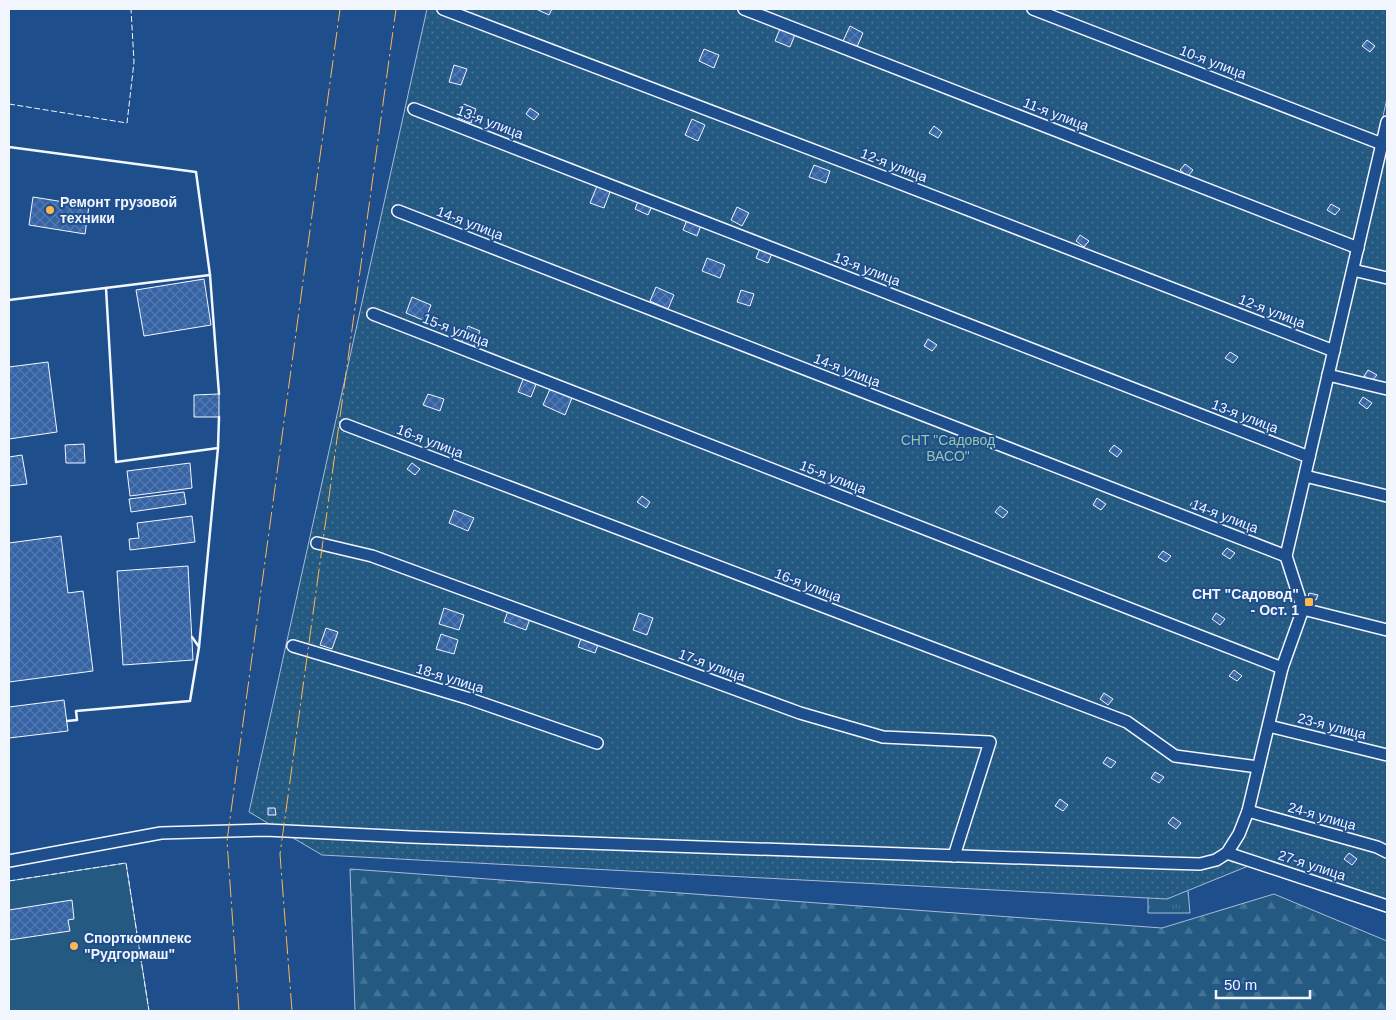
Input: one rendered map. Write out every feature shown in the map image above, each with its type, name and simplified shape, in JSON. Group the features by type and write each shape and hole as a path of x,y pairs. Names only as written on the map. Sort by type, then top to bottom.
{"street":[{"name":"12-я улица","path":"443,9 868,170 1334,351"},
{"name":"11-я улица","path":"744,9 1358,248"},
{"name":"10-я улица","path":"1033,9 1383,148"},
{"name":"13-я улица","path":"414,108 1309,457"},
{"path":"9,861 161,833 265,830 411,838 1200,864 1216,860 1227,854 1240,834 1248,811 1282,668 1303,609 1286,556 1383,148 1387,122"},
{"name":"14-я улица","path":"398,211 1286,556"},
{"path":"1353,270 1387,278"},
{"name":"15-я улица","path":"373,314 1282,668"},
{"path":"1328,375 1387,389"},
{"name":"16-я улица","path":"346,425 1127,722 1175,756 1258,767"},
{"path":"1305,476 1387,496"},
{"name":"17-я улица","path":"317,543 372,556 800,713 883,737 990,742 954,856"},
{"path":"1303,609 1387,630"},
{"name":"18-я улица","path":"293,646 467,698 597,743"},
{"name":"23-я улица","path":"1269,726 1387,755"},
{"name":"24-я улица","path":"1248,811 1377,847 1387,852"},
{"name":"27-я улица","path":"1227,854 1387,906"}],"green space":[{"name":"СНТ \"Садовод ВАСО\"","path":"427,9 1387,9 1387,98 1376,149 1387,152 1387,906 1263,860 1167,899 322,855 249,812"},
{"name":"Спорткомплекс \"Рудгормаш\"","path":"126,863 149,1011 9,1011 9,881"},
{"path":"350,869 1162,928 1274,894 1387,941 1387,1011 355,1011"},
{"path":"1148,877 1187,879 1190,913 1148,913"}],"building":[{"path":"536,9 552,9 549,15"},
{"path":"781,26 796,32 790,47 775,41"},
{"path":"850,26 863,33 857,47 843,41"},
{"path":"1367,40 1375,46 1370,52 1362,46"},
{"path":"704,49 719,55 714,68 699,61"},
{"path":"454,65 467,69 461,85 449,82"},
{"path":"464,104 476,109 471,123 458,118"},
{"path":"530,108 539,114 534,120 526,114"},
{"path":"692,119 705,125 698,141 685,135"},
{"path":"934,126 942,132 938,138 929,133"},
{"path":"1185,164 1193,170 1188,176 1180,170"},
{"path":"814,165 830,171 826,183 809,177"},
{"path":"597,186 610,192 604,208 590,203"},
{"path":"33,197 89,206 85,234 29,225"},
{"path":"639,199 653,204 648,215 635,209"},
{"path":"1331,204 1340,209 1335,215 1327,210"},
{"path":"737,207 749,213 742,226 731,220"},
{"path":"688,217 702,223 697,236 683,230"},
{"path":"1080,235 1089,241 1084,247 1076,241"},
{"path":"761,246 773,251 768,263 756,258"},
{"path":"707,258 725,265 720,278 702,271"},
{"path":"204,279 211,325 144,336 136,290"},
{"path":"656,287 674,295 668,309 650,301"},
{"path":"741,290 754,294 750,306 737,302"},
{"path":"412,297 431,305 425,321 406,313"},
{"path":"468,326 480,331 473,348 461,343"},
{"path":"928,339 937,345 932,351 924,346"},
{"path":"1230,352 1238,357 1233,363 1225,358"},
{"path":"48,362 57,432 9,439 9,367"},
{"path":"1368,370 1377,375 1372,381 1364,376"},
{"path":"524,377 537,382 531,397 518,392"},
{"path":"550,389 572,398 565,415 543,405"},
{"path":"219,394 219,417 194,417 194,395"},
{"path":"428,394 444,399 440,411 423,405"},
{"path":"1363,397 1372,403 1367,409 1359,403"},
{"path":"84,444 85,463 66,463 65,445"},
{"path":"1114,445 1122,451 1117,457 1109,451"},
{"path":"22,455 27,484 9,486 9,457"},
{"path":"190,463 192,488 130,496 127,471"},
{"path":"412,463 420,469 415,475 407,469"},
{"path":"184,492 186,504 131,512 129,499"},
{"path":"642,496 650,502 646,508 637,502"},
{"path":"1097,498 1106,504 1101,510 1093,505"},
{"path":"1195,499 1203,505 1199,511 1190,505"},
{"path":"1000,506 1008,512 1003,518 995,512"},
{"path":"454,510 474,518 468,531 449,523"},
{"path":"192,516 195,542 130,550 129,539 139,538 137,523"},
{"path":"61,536 68,593 83,591 93,671 9,682 9,543"},
{"path":"1227,548 1235,553 1230,559 1222,554"},
{"path":"1163,551 1171,556 1166,562 1158,557"},
{"path":"188,566 193,660 123,665 117,571"},
{"path":"1199,588 1207,594 1202,600 1194,594"},
{"path":"1309,593 1318,595 1316,600 1308,597"},
{"path":"444,608 464,615 459,630 439,624"},
{"path":"509,608 531,616 526,630 504,622"},
{"path":"639,613 653,618 647,635 633,630"},
{"path":"1216,613 1225,619 1220,625 1212,619"},
{"path":"326,628 338,632 332,649 320,645"},
{"path":"441,634 458,640 454,654 436,649"},
{"path":"582,636 599,642 595,653 578,647"},
{"path":"1234,670 1242,676 1237,681 1229,676"},
{"path":"1104,693 1113,699 1108,705 1100,699"},
{"path":"64,700 68,731 9,738 9,707"},
{"path":"1107,757 1116,762 1111,768 1103,763"},
{"path":"1155,772 1164,777 1159,783 1151,778"},
{"path":"1060,799 1068,805 1063,811 1055,806"},
{"path":"268,808 275,808 276,815 268,815"},
{"path":"1173,817 1181,823 1176,829 1168,823"},
{"path":"1349,853 1357,859 1352,865 1344,859"},
{"path":"72,900 74,919 68,920 70,931 9,940 9,910"}],"fence":[{"path":"9,104 127,123 134,62 131,9"},
{"path":"9,881 126,863 149,1011"}],"wall":[{"path":"9,147 196,172 210,275 219,394"},
{"path":"9,300 210,275"},
{"path":"106,288 116,462 218,448 219,417"},
{"path":"199,647 218,448"},
{"path":"67,721 77,720 76,711 190,701 199,647 192,637"}],"power":[{"path":"239,1011 227,841 340,9"},
{"path":"292,1011 280,854 396,9"}],"place":[{"name":"Ремонт грузовой техники","path":"50,210"},
{"name":"СНТ \"Садовод\" - Ост. 1","path":"1309,602"},
{"name":"Спорткомплекс \"Рудгормаш\"","path":"74,946"}]}
